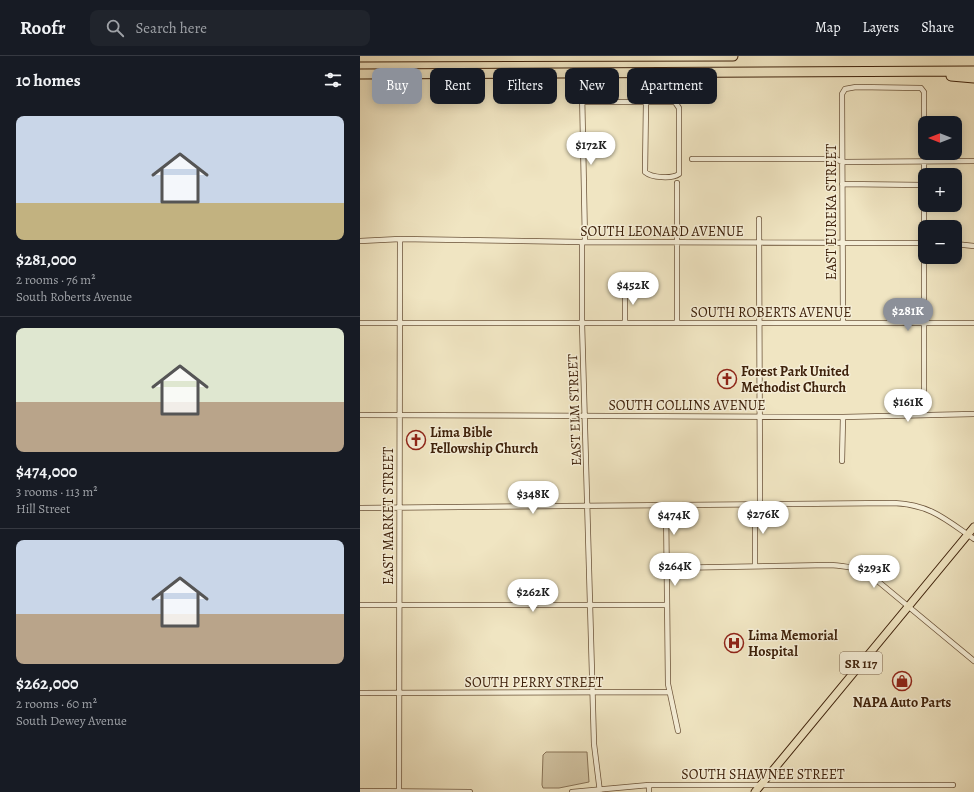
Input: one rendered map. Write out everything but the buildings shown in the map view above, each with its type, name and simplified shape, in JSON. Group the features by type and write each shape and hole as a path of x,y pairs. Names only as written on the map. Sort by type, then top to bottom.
{"highway":[{"path":"360,57 733,56"},
{"path":"360,74 974,70"},
{"path":"814,72 836,75 929,75 974,78"}],"main road":[{"name":"SR 117","path":"755,792 974,527"}],"street":[{"name":"EAST EUREKA STREET","path":"842,324 843,92 850,87 918,87 924,92 924,161"},
{"path":"646,102 676,102 678,105 679,174 676,177 653,176 645,172 646,102"},
{"name":"EAST ELM STREET","path":"582,104 582,323 586,416 595,756 600,791"},
{"path":"692,159 836,159 842,162 974,161"},
{"path":"924,161 924,168"},
{"path":"676,183 677,323"},
{"path":"842,184 918,185"},
{"path":"755,566 760,416 759,219"},
{"name":"EAST MARKET STREET","path":"399,792 400,240"},
{"name":"SOUTH LEONARD AVENUE","path":"360,241 918,243"},
{"path":"962,245 974,246"},
{"path":"924,415 925,264"},
{"path":"625,290 625,323"},
{"name":"SOUTH ROBERTS AVENUE","path":"360,323 974,323"},
{"name":"SOUTH COLLINS AVENUE","path":"360,415 843,417 974,414"},
{"path":"842,461 843,417"},
{"path":"360,508 904,503 938,513 974,539"},
{"path":"666,505 668,692 678,731"},
{"path":"666,568 755,566 852,567 874,578 974,661"},
{"path":"360,604 666,605"},
{"name":"SOUTH PERRY STREET","path":"360,693 668,692"},
{"path":"649,785 649,792"},
{"name":"SOUTH SHAWNEE STREET","path":"572,792 600,791 649,785 953,785"},
{"path":"805,785 806,792"},
{"path":"360,791 470,792"}],"shaded area":[{"path":"546,752 587,752 589,782 559,788 543,788 543,755"}],"place":[{"name":"Forest Park United Methodist Church","path":"727,379"},
{"name":"Lima Bible Fellowship Church","path":"416,440"},
{"name":"Lima Memorial Hospital","path":"734,643"},
{"name":"NAPA Auto Parts","path":"902,681"}]}
